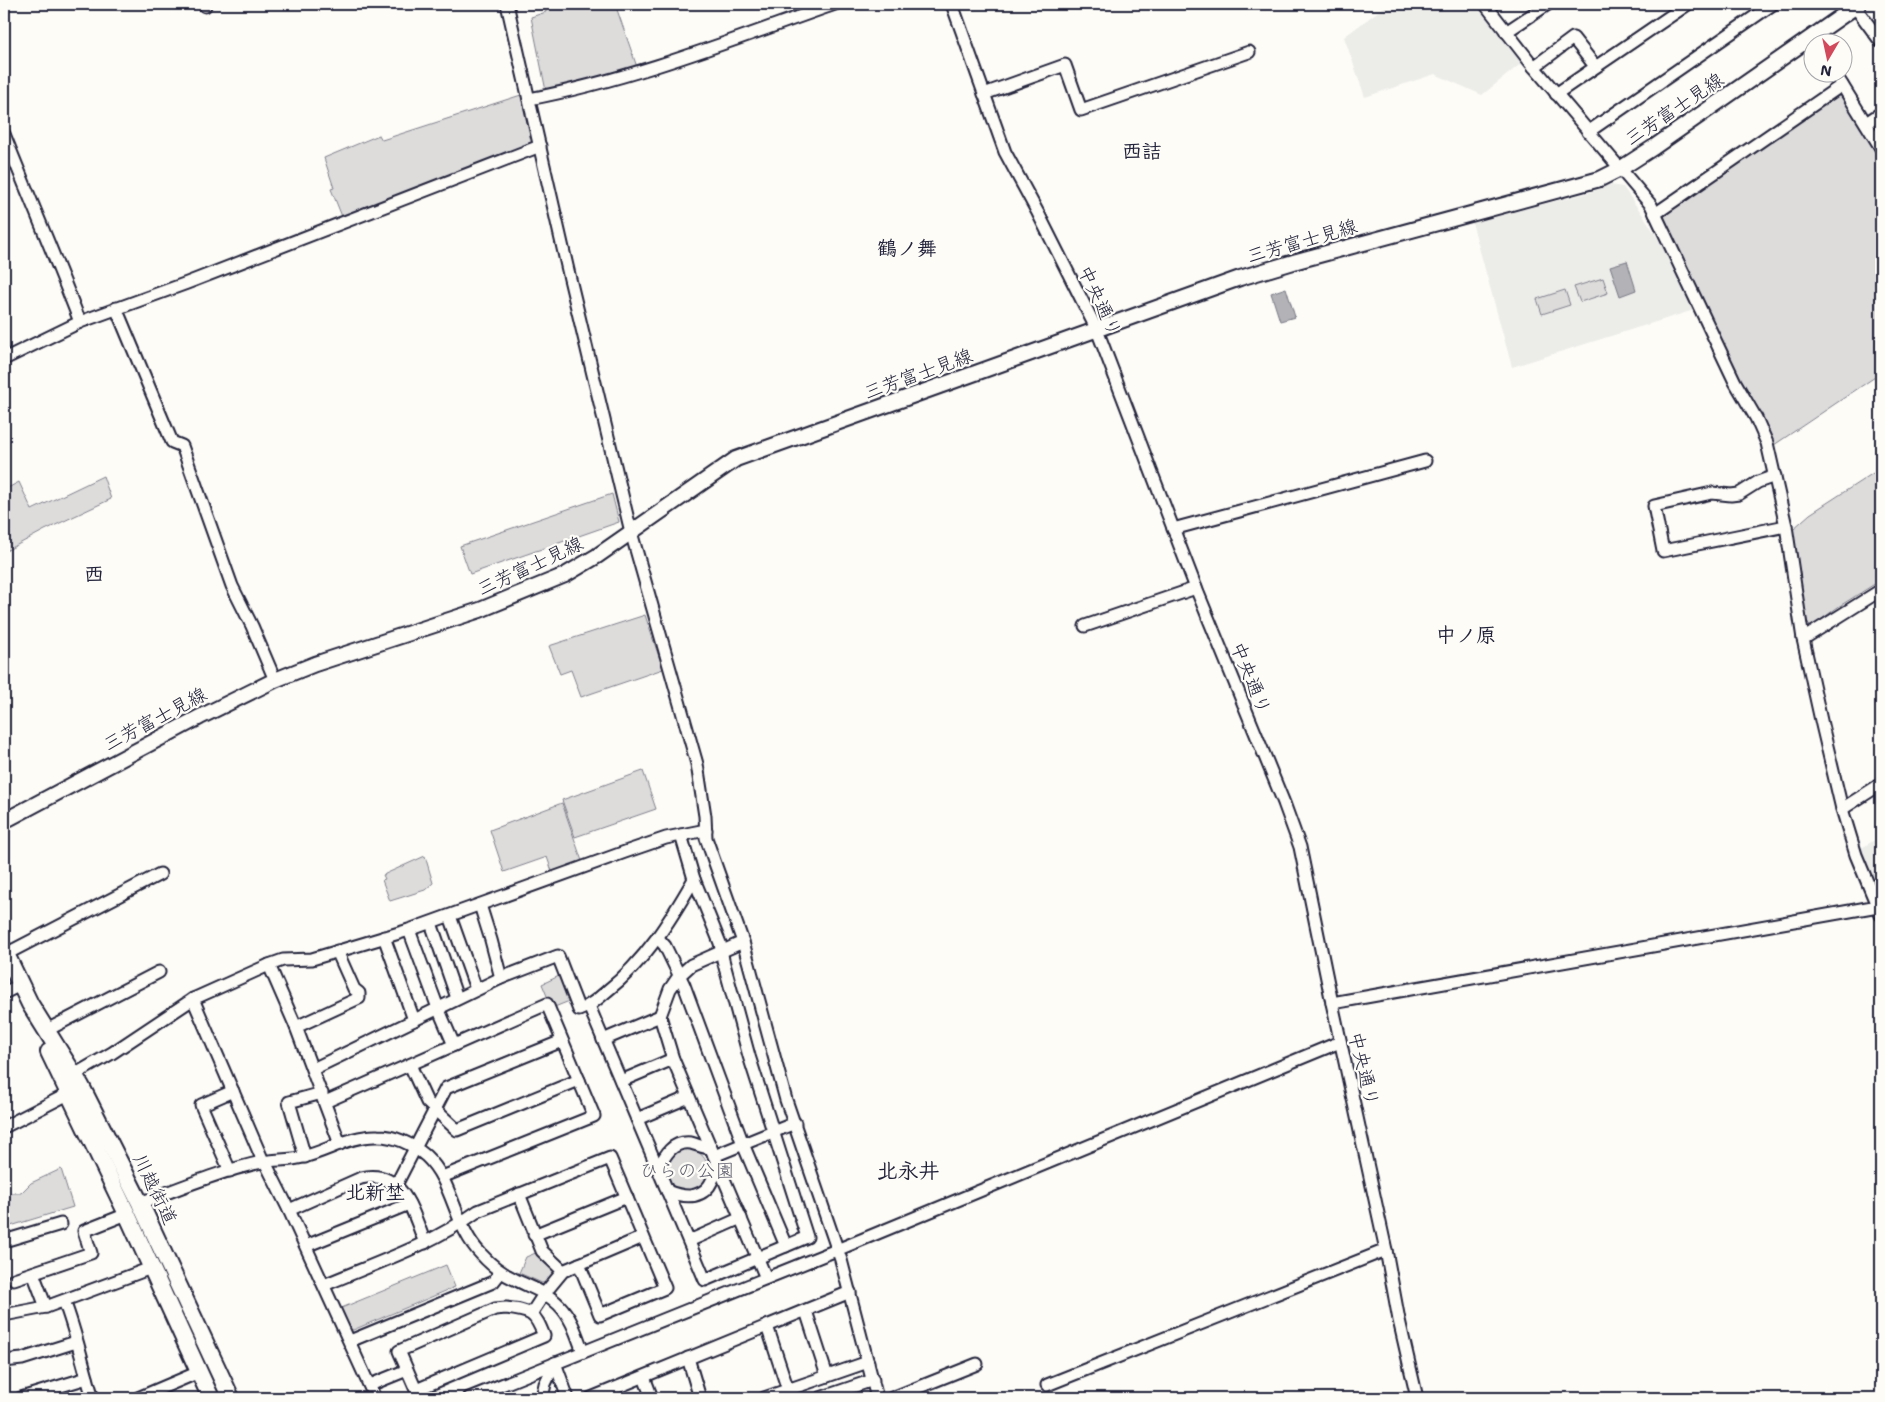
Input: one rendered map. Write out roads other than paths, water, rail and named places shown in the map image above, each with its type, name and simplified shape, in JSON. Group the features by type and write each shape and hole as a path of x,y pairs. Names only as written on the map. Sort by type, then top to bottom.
{"highway":[{"name":"川越街道","path":"5,952 30,1004 74,1075 140,1203 231,1398"},
{"name":"川越街道","path":"30,1004 37,1025 127,1214 211,1398"}],"main road":[{"name":"三芳富士見線","path":"1822,32 1856,5"},
{"name":"三芳富士見線","path":"4,821 215,709 275,680 480,610 565,575 597,556 736,459 1240,278 1589,183 1620,169 1802,47"}],"street":[{"path":"507,4 570,279 631,532 697,764 706,838 743,942 776,1068 837,1249 877,1398"},
{"path":"529,99 557,94 666,64 835,4"},
{"name":"中央通り","path":"952,4 1005,152 1038,213 1096,330 1196,588 1300,847 1417,1398"},
{"path":"1332,1003 1879,910 1856,855 1842,809 1803,639 1786,526 1767,443 1756,418 1735,382 1651,205 1534,68 1484,4"},
{"path":"1506,32 1548,4"},
{"path":"1556,94 1594,66 1688,4"},
{"path":"1588,132 1773,4"},
{"path":"1856,5 1881,42"},
{"path":"1534,68 1573,38 1594,66"},
{"path":"984,94 1065,65 1081,110 1248,52"},
{"path":"1840,82 1881,148"},
{"path":"1655,214 1842,85"},
{"path":"1866,123 1881,113"},
{"path":"4,134 55,256 80,322"},
{"path":"4,359 80,322 540,146"},
{"path":"116,308 172,442 182,446 232,586 252,626 275,680"},
{"path":"1173,529 1426,461"},
{"path":"1775,476 1758,482 1739,494 1712,493 1654,506 1663,551 1786,526"},
{"path":"1085,626 1196,588"},
{"path":"1803,639 1881,590"},
{"path":"1842,809 1881,784"},
{"path":"4,1127 70,1094 74,1075 112,1053 193,999 269,965 283,960 305,960 409,930 480,905 501,895 625,852 681,835 706,830"},
{"path":"589,1006 705,1280 807,1237 749,1056 720,943 694,880 681,835"},
{"path":"5,952 160,874"},
{"path":"313,1069 476,989 558,956 579,1010 589,1006 633,968 658,938 676,912 694,880"},
{"path":"480,905 501,978"},
{"path":"450,916 476,989"},
{"path":"430,923 457,998"},
{"path":"409,930 454,1045"},
{"path":"384,937 414,1020"},
{"path":"658,938 665,946 684,985 744,1144 786,1246"},
{"path":"743,942 691,965 679,976 670,989 660,1016 673,1059 766,1278"},
{"path":"296,1027 359,998 359,993 354,989 337,951"},
{"path":"269,965 313,1069 340,1144"},
{"path":"47,1030 159,972"},
{"path":"4,993 20,985"},
{"path":"193,999 264,1162 324,1284 375,1398"},
{"path":"305,1157 289,1102 323,1098 410,1065 547,1004 594,1116 442,1177"},
{"path":"603,1040 660,1016"},
{"path":"396,1185 446,1088 562,1041"},
{"path":"469,1398 1340,1042"},
{"path":"621,1081 673,1059"},
{"path":"410,1065 422,1094 435,1110 457,1130 579,1080"},
{"path":"230,1171 202,1105 233,1091"},
{"path":"637,1119 689,1097"},
{"path":"658,1169 667,1152 679,1144 693,1144 712,1152 744,1144 795,1122"},
{"path":"140,1203 230,1171 264,1162 287,1161 305,1157 361,1137 379,1136 398,1139 414,1147 433,1164 442,1177 461,1223 478,1252 501,1272 544,1294 559,1305 571,1320 583,1352"},
{"path":"324,1284 425,1243 478,1211 610,1158 665,1288 600,1315 579,1264"},
{"path":"668,1191 687,1196 698,1194 709,1186 719,1168"},
{"path":"289,1210 361,1178 379,1177 396,1185 409,1204 425,1243"},
{"path":"519,1194 542,1251 563,1271"},
{"path":"534,1235 627,1197"},
{"path":"306,1246 409,1204"},
{"path":"14,1279 92,1253 84,1231 127,1214"},
{"path":"689,1241 741,1218"},
{"path":"4,1242 61,1224"},
{"path":"531,1314 544,1294 563,1271 644,1236"},
{"path":"1047,1385 1386,1250"},
{"path":"4,1315 46,1307 151,1268"},
{"path":"33,1272 46,1307"},
{"path":"350,1341 493,1282 501,1272"},
{"path":"592,1398 609,1395 688,1358 850,1292"},
{"path":"64,1301 73,1325 76,1342 93,1398"},
{"path":"506,1308 531,1314 538,1320 544,1336 416,1390 407,1370 398,1351 495,1309 506,1308"},
{"path":"806,1311 827,1376"},
{"path":"768,1326 788,1390"},
{"path":"4,1361 22,1359 76,1342"},
{"path":"688,1358 700,1398"},
{"path":"764,1398 868,1362"},
{"path":"542,1398 545,1384 555,1363"},
{"path":"555,1363 568,1398"},
{"path":"892,1398 977,1364"},
{"path":"370,1385 407,1370"},
{"path":"138,1398 199,1372"},
{"path":"644,1377 652,1398"},
{"path":"21,1398 87,1378"},
{"path":"820,1398 873,1380"}],"district":[{"name":"西詰","path":"1142,151"},
{"name":"鶴ノ舞","path":"907,248"},
{"name":"西","path":"94,574"},
{"name":"中ノ原","path":"1466,635"},
{"name":"北永井","path":"908,1171"},
{"name":"北新埜","path":"375,1192"}],"park label":[{"name":"ひらの公園","path":"687,1170"}]}
